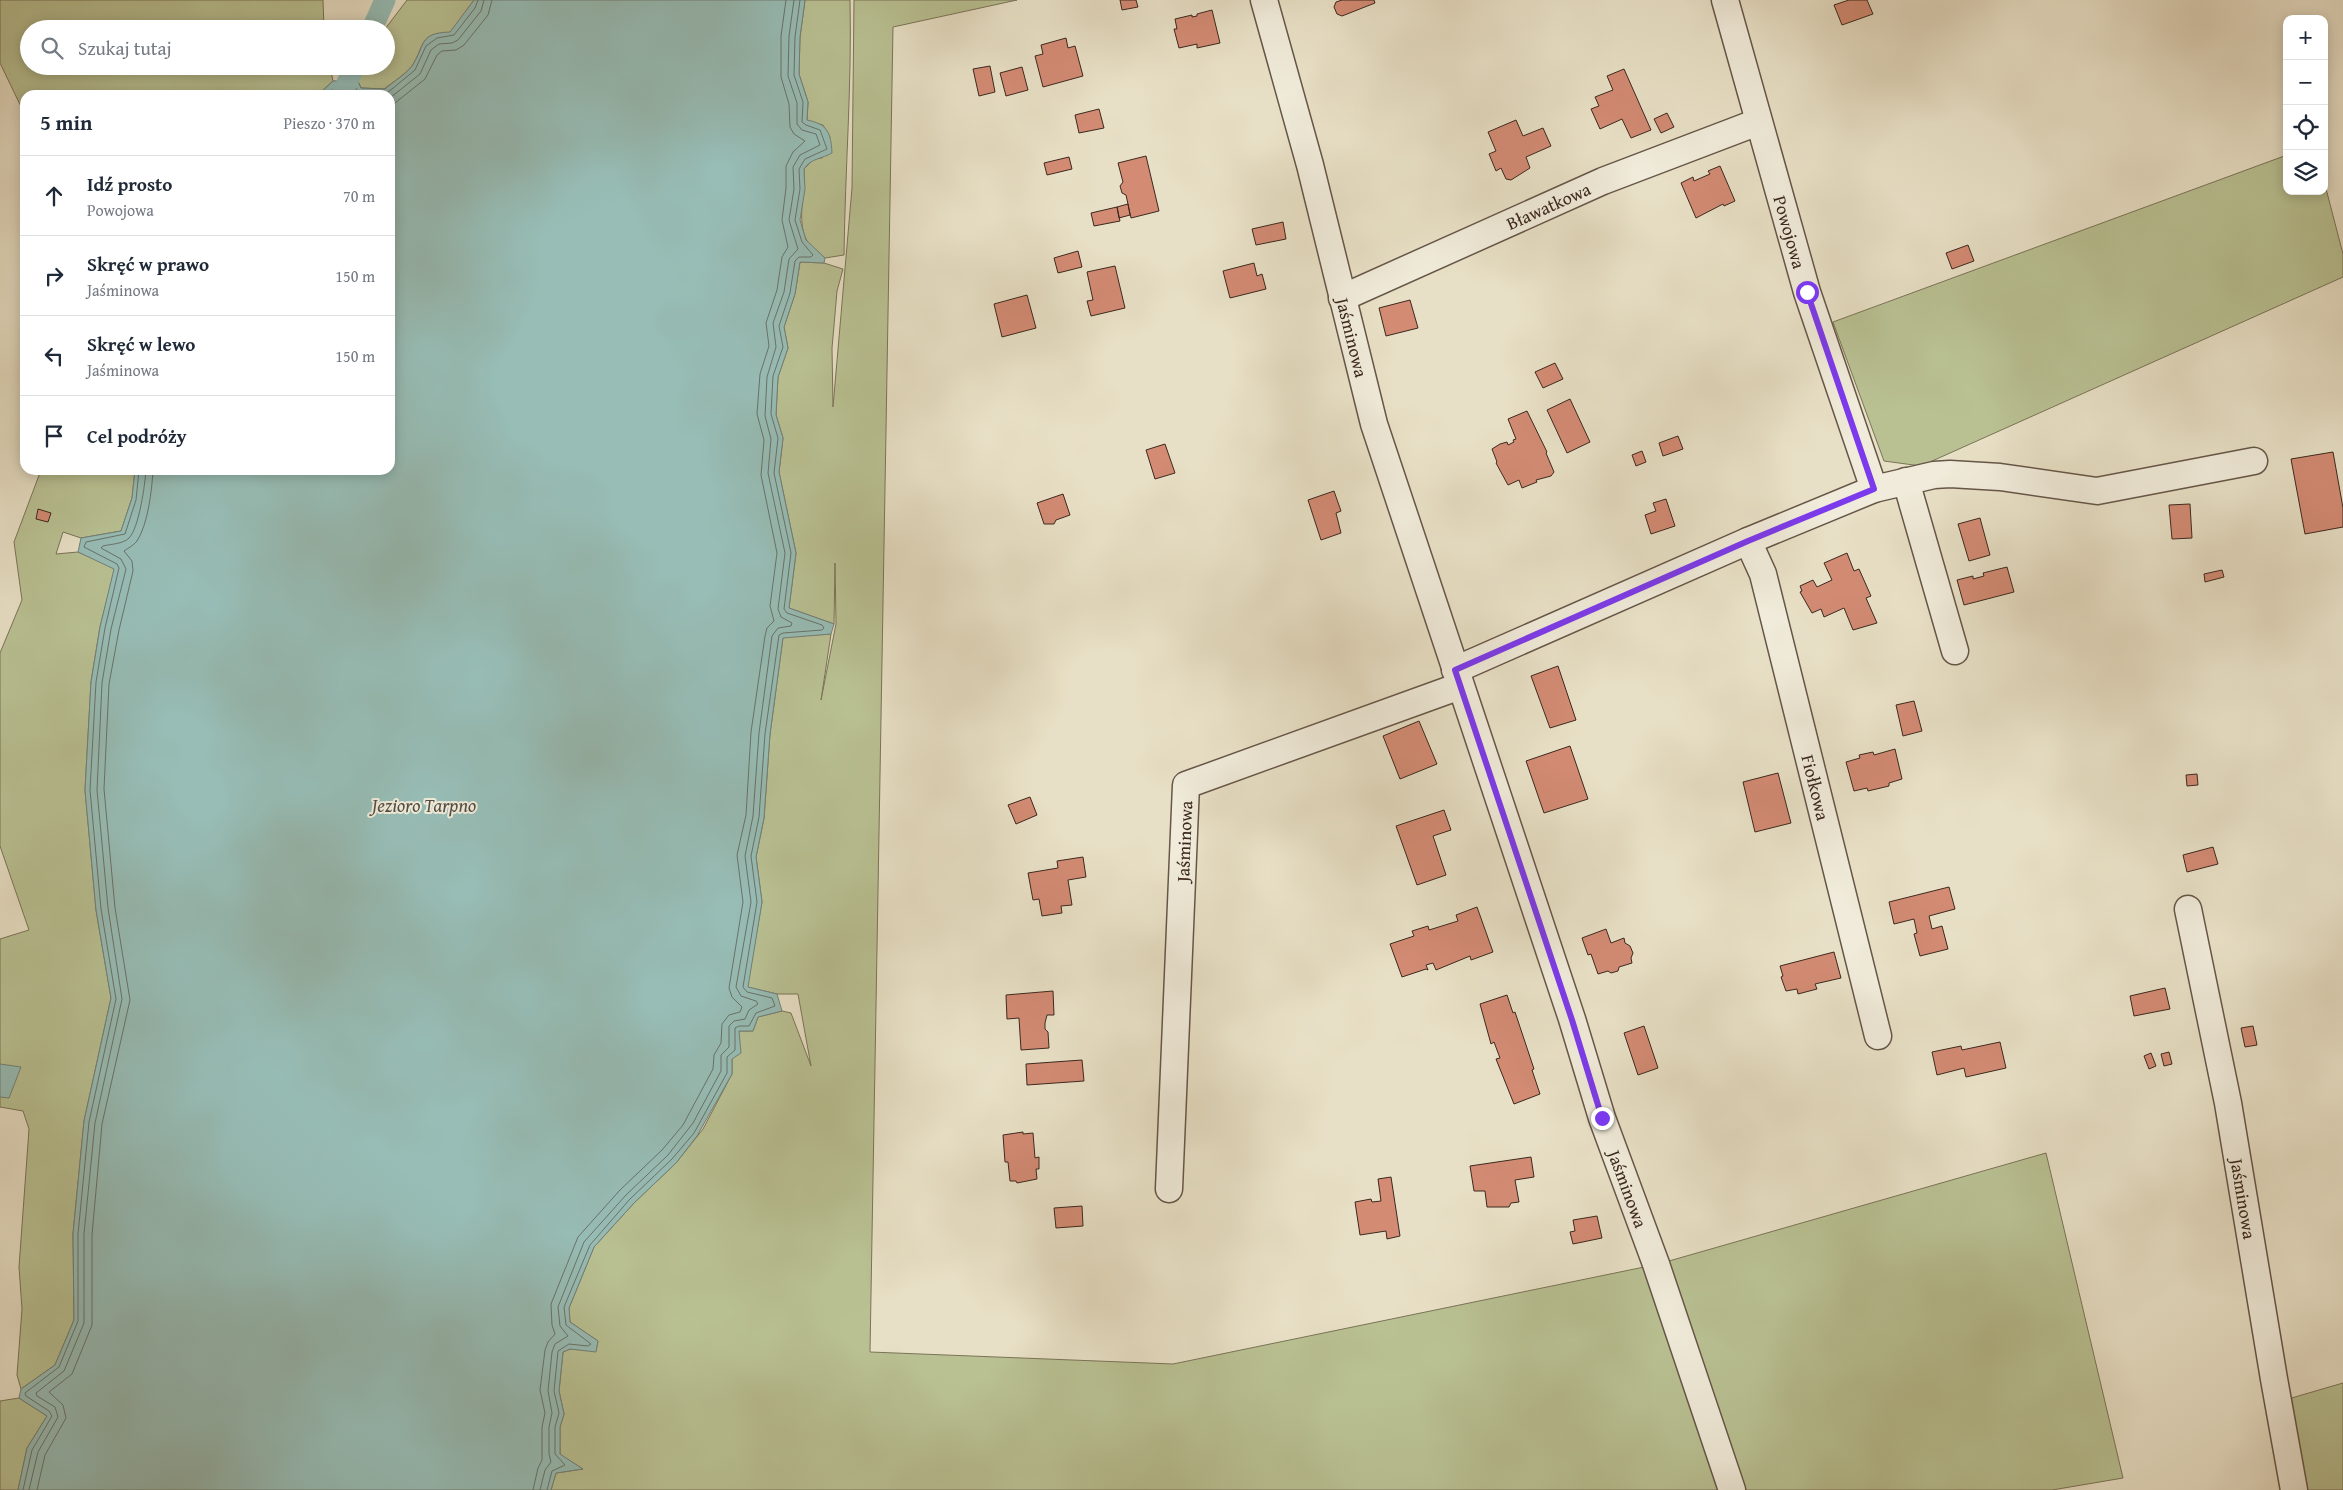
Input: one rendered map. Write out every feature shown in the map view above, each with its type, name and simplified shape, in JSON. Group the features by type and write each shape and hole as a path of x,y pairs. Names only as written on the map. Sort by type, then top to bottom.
{"street":[{"name":"Jaśminowa","path":"1264,0 1310,165 1374,424 1572,1020 1602,1118 1656,1264 1732,1490"},
{"name":"Powojowa","path":"1725,0 1807,292 1874,489"},
{"name":"Bławatkowa","path":"1342,298 1603,181 1758,122"},
{"name":"Jaśminowa","path":"1169,1188 1186,786 1458,678 1748,541 1874,489 1906,481 1950,474 2000,477 2097,491 2254,462"},
{"path":"1906,481 1955,651"},
{"name":"Fiołkowa","path":"1748,541 1763,574 1878,1036"},
{"name":"Jaśminowa","path":"2188,909 2228,1103 2294,1490"}],"green space":[{"path":"0,0 323,0 324,20 20,20 20,75 332,75 333,81 323,90 20,90 20,105 0,63"},
{"path":"407,0 474,0 450,33 432,35 427,38 412,66 399,78 384,89 361,88 357,79 359,75 395,75 395,20 392,20"},
{"path":"805,0 850,0 850,64 844,255 825,258 807,242 802,223 804,169 814,159 822,158 830,137 823,125 807,121 808,102 799,74 800,37"},
{"path":"854,0 1017,0 893,27 870,1352 1173,1364 1649,1266 1719,1490 551,1490 556,1473 583,1469 560,1455 560,1427 564,1414 559,1391 563,1352 570,1349 596,1351 598,1341 570,1322 569,1308 594,1247 634,1203 676,1163 703,1129 732,1074 732,1059 738,1031 753,1031 758,1017 782,1011 791,1013 811,1066 798,994 777,994 747,987 762,902 756,857 764,818 770,734 783,637 831,634 821,700 836,624 835,563 834,624 789,608 796,553 779,472 783,438 776,415 778,377 788,348 784,327 795,294 800,262 824,263 843,269 837,291 832,348 833,407 852,188"},
{"path":"2283,156 2283,195 2328,195 2343,254 2343,277 1921,466 1884,461 1833,322"},
{"path":"39,475 134,475 132,498 121,531 81,538 63,532 56,554 78,552 115,568 100,627 91,682 85,790 96,910 111,998 84,1121 73,1234 74,1320 55,1365 21,1389 17,1375 22,1309 19,1267 29,1129 23,1111 0,1107 0,939 29,930 0,846 0,653 22,600 14,542"},
{"path":"2046,1153 2123,1478 2052,1490 1739,1490 1662,1263"},
{"path":"2343,1383 2343,1490 2284,1490 2271,1404"},
{"path":"19,1398 47,1416 27,1448 18,1490 0,1490 0,1401"}],"water":[{"name":"Jezioro Tarpno","path":"474,0 805,0 800,37 799,74 808,102 807,120 819,124 827,130 832,153 813,161 804,169 805,189 800,220 806,240 825,258 824,263 800,262 795,294 784,327 788,348 778,377 776,415 783,438 779,472 796,553 789,608 834,624 831,634 783,638 770,734 764,818 756,857 762,902 748,987 777,994 782,1011 758,1017 753,1031 739,1031 741,1053 732,1059 732,1074 697,1136 676,1163 634,1203 594,1247 569,1308 570,1322 598,1341 596,1352 570,1349 563,1352 559,1391 564,1414 560,1427 560,1454 583,1469 556,1473 551,1490 18,1490 27,1448 47,1416 19,1398 21,1389 55,1365 74,1320 73,1234 84,1121 111,998 96,910 85,790 91,682 100,627 114,569 78,552 81,538 121,531 132,498 134,475 395,475 395,90 323,90 333,81 357,79 361,88 385,89 412,66 428,38 440,33 450,32"},
{"path":"0,1064 21,1067 9,1098 0,1097"}],"building":[{"path":"1120,0 1136,0 1138,7 1122,10"},
{"path":"1342,0 1374,0 1375,3 1342,16 1337,14 1334,7 1336,2"},
{"path":"1849,0 1867,0 1873,14 1842,25 1834,5"},
{"path":"1212,10 1220,43 1197,48 1197,44 1179,48 1174,29 1177,29 1175,19 1192,15 1192,17 1197,16 1197,14"},
{"path":"1066,38 1068,48 1075,46 1083,76 1043,87 1035,56 1043,54 1041,45"},
{"path":"990,66 995,92 979,96 973,69"},
{"path":"1022,67 1028,90 1006,96 1000,73"},
{"path":"1624,69 1651,130 1631,138 1622,119 1600,129 1591,109 1599,106 1595,97 1613,90 1607,76"},
{"path":"1099,109 1104,128 1079,133 1075,115"},
{"path":"1667,113 1674,127 1661,133 1654,119"},
{"path":"1516,120 1523,136 1543,128 1551,146 1526,157 1530,168 1511,180 1506,179 1501,168 1496,171 1489,154 1496,151 1488,132"},
{"path":"1146,156 1159,211 1131,218 1126,195 1122,193 1120,186 1123,182 1118,163"},
{"path":"1069,157 1072,169 1047,175 1044,163"},
{"path":"1720,166 1735,201 1724,206 1723,204 1696,218 1681,183 1693,177 1694,181 1710,174 1708,171"},
{"path":"1128,204 1130,215 1119,218 1117,207"},
{"path":"1117,207 1120,221 1094,226 1091,213"},
{"path":"1283,222 1286,239 1256,245 1252,229"},
{"path":"1968,245 1974,261 1952,269 1946,253"},
{"path":"1078,251 1082,267 1058,273 1054,258"},
{"path":"1254,263 1257,276 1262,274 1266,289 1230,298 1223,271"},
{"path":"1115,266 1125,308 1091,316 1087,301 1093,300 1087,272"},
{"path":"1027,295 1036,328 1002,337 994,304"},
{"path":"1410,300 1418,328 1386,336 1379,308"},
{"path":"1555,363 1563,379 1543,388 1535,372"},
{"path":"1570,399 1590,442 1567,453 1547,410"},
{"path":"1527,411 1547,452 1554,472 1551,476 1536,480 1537,482 1522,488 1519,480 1508,485 1496,463 1492,449 1500,444 1507,442 1508,445 1514,442 1513,440 1516,439 1508,419"},
{"path":"1678,436 1683,449 1663,456 1659,443"},
{"path":"1165,444 1175,473 1155,479 1146,450"},
{"path":"1642,451 1646,462 1636,466 1632,455"},
{"path":"2333,452 2343,508 2343,527 2305,534 2291,459"},
{"path":"1334,491 1341,511 1336,513 1341,533 1321,540 1308,500"},
{"path":"1063,494 1070,515 1056,520 1054,524 1044,524 1037,503"},
{"path":"1666,499 1675,526 1651,534 1645,515 1656,511 1653,503"},
{"path":"2190,504 2192,538 2172,539 2169,505"},
{"path":"38,509 51,513 48,522 36,519"},
{"path":"1980,518 1990,555 1969,561 1958,524"},
{"path":"1847,553 1854,571 1859,569 1871,596 1866,598 1877,623 1853,630 1844,608 1824,617 1821,609 1812,613 1800,592 1802,591 1800,586 1813,580 1817,587 1832,580 1824,563"},
{"path":"2007,567 2014,592 1964,605 1957,580 1973,576 1973,579 1984,576 1983,573"},
{"path":"2222,570 2224,577 2205,582 2204,574"},
{"path":"1558,666 1576,720 1550,728 1531,676"},
{"path":"1914,701 1922,731 1903,736 1896,705"},
{"path":"1419,721 1437,764 1400,779 1383,736"},
{"path":"1570,746 1588,799 1544,813 1526,761"},
{"path":"1895,749 1902,779 1889,783 1889,786 1868,791 1867,788 1854,791 1846,762 1860,758 1859,755 1873,752 1874,755"},
{"path":"1778,773 1791,823 1755,832 1743,782"},
{"path":"2197,774 2198,785 2187,786 2186,775"},
{"path":"1030,797 1037,815 1016,824 1008,805"},
{"path":"1444,810 1451,830 1433,836 1446,875 1417,885 1396,826"},
{"path":"2213,847 2218,864 2187,872 2183,855"},
{"path":"1083,857 1086,877 1068,880 1072,905 1061,906 1062,913 1042,916 1039,899 1033,900 1028,873 1058,868 1057,861"},
{"path":"1949,887 1955,909 1929,916 1932,929 1942,926 1948,949 1920,956 1914,934 1917,933 1914,919 1894,924 1889,902"},
{"path":"1477,907 1493,952 1471,960 1470,956 1436,970 1433,963 1426,965 1428,970 1402,977 1390,944 1414,936 1412,931 1428,926 1429,930 1458,921 1456,915"},
{"path":"1606,929 1611,943 1624,938 1625,943 1630,946 1633,953 1632,963 1619,967 1618,971 1598,974 1591,954 1588,955 1582,938"},
{"path":"1834,952 1841,978 1815,984 1817,989 1798,994 1797,989 1786,991 1781,977 1783,976 1780,966"},
{"path":"2165,988 2170,1009 2134,1016 2130,996"},
{"path":"1053,991 1054,1015 1047,1015 1045,1023 1045,1029 1048,1032 1049,1048 1021,1050 1019,1018 1007,1019 1006,995"},
{"path":"1507,995 1513,1013 1515,1012 1534,1069 1532,1070 1540,1094 1514,1104 1496,1059 1500,1058 1494,1042 1491,1044 1480,1004"},
{"path":"1644,1026 1658,1068 1638,1075 1624,1033"},
{"path":"2253,1026 2257,1045 2245,1047 2241,1028"},
{"path":"2000,1042 2006,1068 1966,1077 1964,1068 1937,1075 1932,1052 1961,1046 1962,1050"},
{"path":"2169,1052 2172,1064 2164,1066 2161,1054"},
{"path":"2151,1053 2156,1066 2149,1069 2144,1056"},
{"path":"1082,1060 1084,1081 1027,1085 1026,1064"},
{"path":"1023,1132 1023,1134 1033,1133 1035,1158 1039,1157 1039,1169 1036,1169 1037,1179 1017,1183 1016,1181 1010,1181 1008,1162 1005,1162 1003,1135"},
{"path":"1531,1157 1534,1177 1515,1180 1519,1202 1511,1203 1509,1207 1487,1207 1485,1191 1474,1191 1470,1166"},
{"path":"1391,1177 1400,1236 1387,1239 1386,1231 1360,1235 1355,1202 1371,1199 1372,1202 1381,1201 1378,1179"},
{"path":"1082,1206 1083,1226 1056,1228 1054,1208"},
{"path":"1597,1216 1602,1238 1573,1244 1570,1232 1575,1231 1573,1220"}],"waterway":[{"path":"376,20 385,0"},
{"path":"343,90 351,75"}],"route":[{"path":"1602,1118 1572,1020 1455,670 1748,541 1874,489 1807,292"}]}
